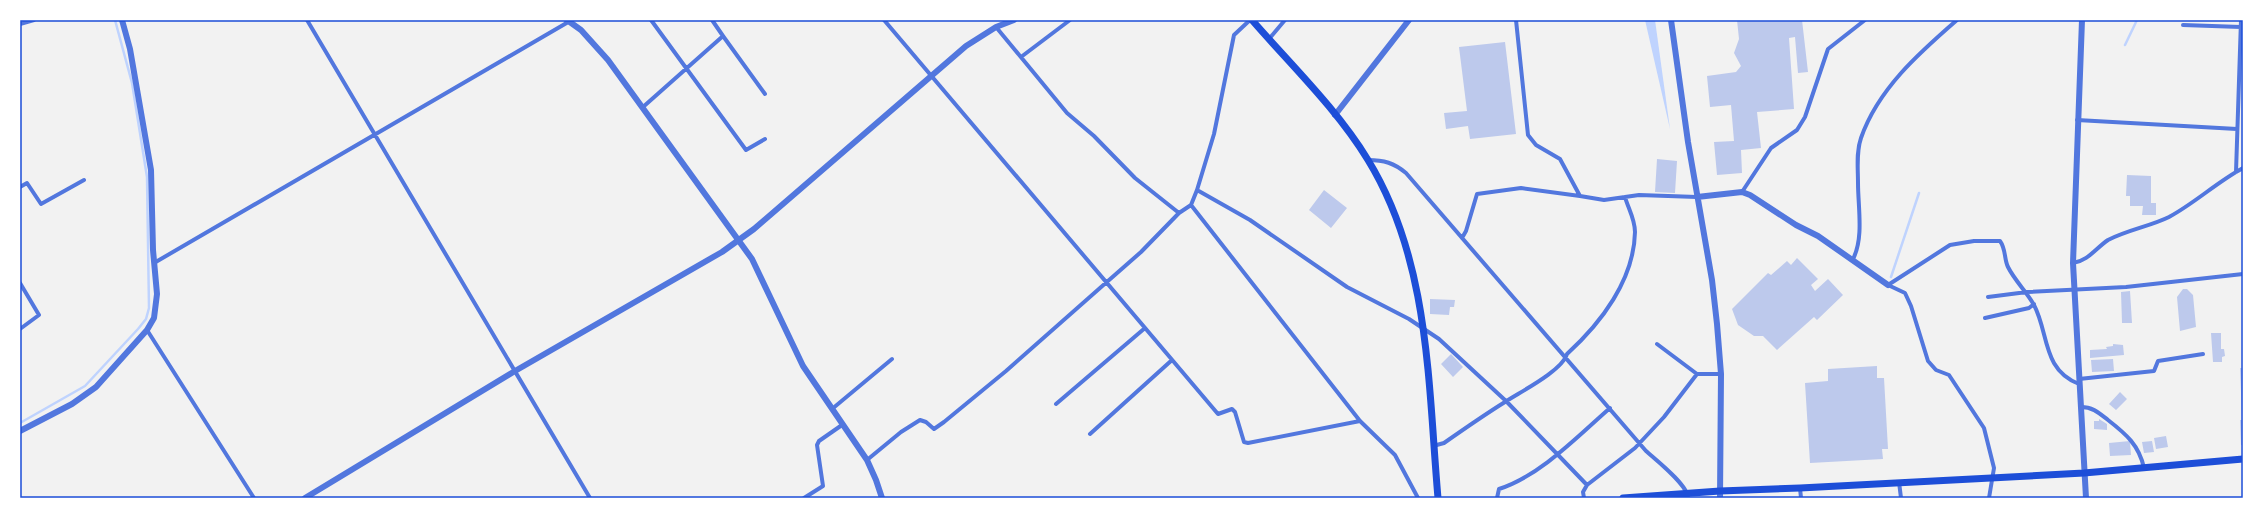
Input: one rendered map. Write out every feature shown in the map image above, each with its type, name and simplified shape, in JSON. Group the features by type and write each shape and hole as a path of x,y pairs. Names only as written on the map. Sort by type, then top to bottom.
{"main road":[{"path":"1251,20 1335,115 1368,160 1392,208 1409,256 1418,291 1423,328 1438,498"},
{"path":"1623,498 1688,496 1900,482 2084,473 2243,459"}],"street":[{"path":"20,24 34,20"},
{"path":"20,431 72,404 96,386 147,330 156,307 151,170 132,57 122,20"},
{"path":"307,20 515,371 542,421 590,498"},
{"path":"154,263 569,20 595,45 643,107 752,259 803,366 866,460 876,480 882,498"},
{"path":"652,20 746,150 765,139"},
{"path":"712,20 765,94"},
{"path":"884,20 1218,414 1232,409 1235,412 1244,442 1248,443 1360,421"},
{"path":"305,498 515,371 738,240 754,229 966,46 996,27 1014,20"},
{"path":"1020,58 1070,20"},
{"path":"866,460 901,432 920,420 926,422 934,429 1006,371 1141,252 1179,213 1191,205 1214,134 1234,35 1251,20"},
{"path":"1269,39 1285,20"},
{"path":"1335,115 1409,20"},
{"path":"1516,20 1528,135 1536,146 1560,159 1580,196"},
{"path":"1671,20 1697,197 1712,280 1721,374 1720,494"},
{"path":"1742,192 1771,148 1797,130 1805,117 1828,49 1865,20"},
{"path":"1853,259 1858,243 1858,154 1861,138 1876,108 1891,84 1935,39 1957,20"},
{"path":"2082,20 2077,120 2073,263 2086,498"},
{"path":"2236,172 2241,20"},
{"path":"2183,25 2241,27"},
{"path":"996,27 1020,58 1067,113 1094,136 1135,178 1179,213"},
{"path":"643,107 723,36"},
{"path":"2077,120 2237,129"},
{"path":"1368,160 1382,160 1399,167 1640,443 1680,483 1688,496"},
{"path":"2073,263 2082,262 2106,242 2116,237 2168,218 2243,168"},
{"path":"20,187 27,183 41,204 84,180"},
{"path":"1462,238 1466,231 1477,194 1521,188 1604,200 1625,197 1697,197 1742,192 1796,225 1818,236 1853,259 1888,285 1905,293 1911,306 1928,361 1936,370 1949,375 1984,428 1994,468 1989,498"},
{"path":"1197,190 1250,220 1347,287 1423,328 1452,350 1506,401 1587,485"},
{"path":"1433,446 1444,443 1506,401 1537,383 1566,358 1567,354 1596,323 1622,284 1632,253 1635,231 1633,219 1625,197"},
{"path":"1191,205 1360,421 1395,455 1418,498"},
{"path":"1888,285 1950,245 1974,241 2000,241 2003,245 2008,267 2034,304 2045,342 2056,365 2069,380 2079,381 2154,371 2158,361 2203,354"},
{"path":"1988,298 2027,292 2074,291 2243,274"},
{"path":"20,283 39,315 20,329"},
{"path":"1985,318 2029,308 2034,304"},
{"path":"1056,404 1145,328"},
{"path":"147,330 254,498"},
{"path":"1657,344 1697,374 1721,374"},
{"path":"832,409 892,359"},
{"path":"1090,434 1172,360"},
{"path":"1584,498 1583,492 1587,485 1640,443 1664,417 1697,374"},
{"path":"2081,407 2091,407 2127,434 2141,455 2144,468"},
{"path":"1497,498 1500,490 1528,476 1610,408"},
{"path":"804,498 823,486 817,445 819,441 842,425"},
{"path":"1900,482 1901,498"},
{"path":"1800,488 1801,498"}],"water":[{"path":"1645,20 1655,20 1670,129"}],"building":[{"path":"1737,20 1802,20 1808,72 1798,73 1795,37 1789,38 1794,109 1757,112 1761,148 1741,150 1742,173 1717,175 1714,142 1734,141 1731,105 1710,107 1707,76 1736,72 1741,66 1734,53 1739,39"},
{"path":"1505,42 1516,134 1470,139 1468,126 1446,129 1444,113 1467,111 1459,47"},
{"path":"1657,159 1677,161 1675,193 1655,192"},
{"path":"2127,175 2151,176 2151,203 2156,203 2156,215 2142,215 2143,206 2130,206 2130,196 2126,196"},
{"path":"1324,190 1347,208 1331,228 1309,210"},
{"path":"1797,258 1818,279 1811,285 1815,291 1828,279 1843,295 1817,320 1814,317 1777,350 1763,336 1754,336 1738,325 1732,309 1768,273 1771,275 1787,261 1791,265"},
{"path":"2183,289 2187,289 2193,295 2196,327 2180,331 2177,297"},
{"path":"2130,291 2132,323 2122,323 2121,292"},
{"path":"1430,299 1455,300 1454,307 1450,307 1449,315 1430,314"},
{"path":"2211,333 2221,333 2221,349 2224,349 2225,356 2222,357 2222,362 2213,362"},
{"path":"2113,344 2123,345 2124,355 2090,358 2090,350 2107,349 2106,347 2113,346"},
{"path":"1451,354 1463,367 1453,377 1441,364"},
{"path":"2113,359 2114,371 2092,372 2091,360"},
{"path":"1877,366 1877,378 1884,378 1888,449 1882,449 1883,459 1810,463 1805,383 1828,381 1828,369"},
{"path":"2240,368 2243,368 2243,417 2242,417"},
{"path":"2120,392 2127,399 2116,410 2109,404"},
{"path":"2099,419 2107,424 2107,430 2094,429 2094,421 2099,421"},
{"path":"2240,420 2243,420 2243,445 2241,445"},
{"path":"2166,436 2168,447 2156,449 2154,438"},
{"path":"2130,441 2131,455 2110,456 2109,443"},
{"path":"2152,441 2154,452 2144,453 2142,442"}],"waterway":[{"path":"20,423 85,386 138,329 146,319 149,308 147,177 132,83 115,20"},
{"path":"2125,45 2137,20"},
{"path":"1891,277 1919,193"}]}
